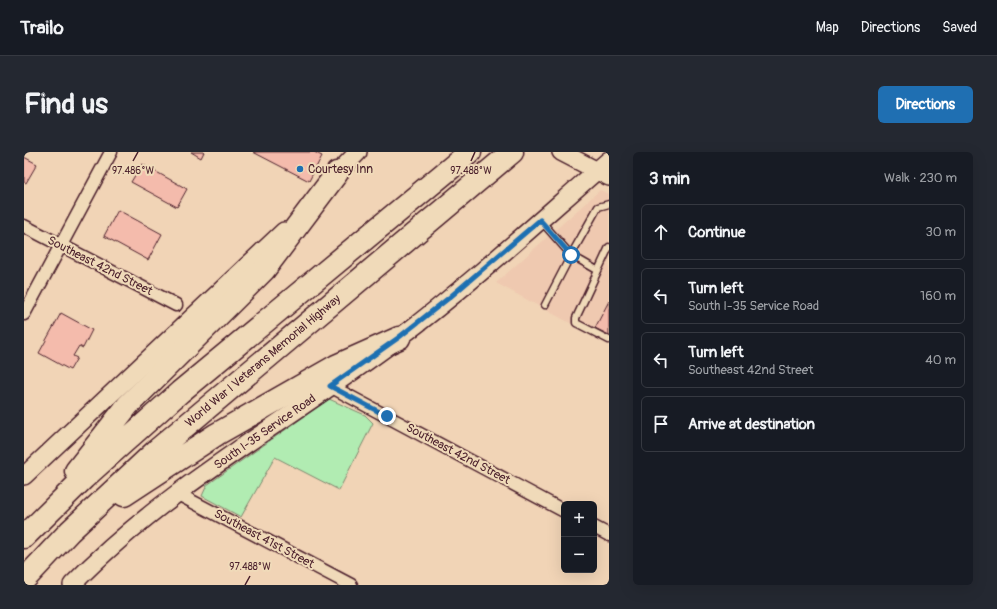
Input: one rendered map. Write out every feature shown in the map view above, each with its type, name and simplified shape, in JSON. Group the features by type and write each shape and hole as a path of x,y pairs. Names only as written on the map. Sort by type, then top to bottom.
{"highway":[{"path":"24,537 84,478 180,392 470,152"},
{"name":"World War I Veterans Memorial Highway","path":"24,580 70,531 157,450 505,158"},
{"path":"24,537 128,405 264,270 337,173"},
{"path":"70,531 217,434 336,366 398,338"}],"main road":[{"path":"24,476 274,241 358,152"},
{"path":"561,152 605,169"},
{"name":"South I-35 Service Road","path":"72,585 121,539 178,494 398,338 450,297 540,220 605,169"}],"street":[{"path":"24,314 111,152"},
{"name":"Southeast 42nd Street","path":"24,226 176,305"},
{"name":"Southeast 42nd Street","path":"330,386 561,508"},
{"name":"Southeast 41st Street","path":"178,494 351,585"},
{"path":"597,529 609,535"}],"lane":[{"path":"545,305 598,207 609,204"},
{"path":"540,220 571,255 597,270"},
{"path":"609,247 577,311 576,322 609,340"}],"shaded area":[{"path":"600,190 609,194 609,344 496,283"}],"green space":[{"path":"329,399 365,415 373,423 339,490 275,457 241,517 202,496 207,485"}],"building":[{"path":"191,152 204,152 201,158"},
{"name":"Courtesy Inn","path":"253,152 314,152 322,156 309,181"},
{"path":"24,157 37,164 26,183 24,182"},
{"path":"142,164 187,189 177,207 131,182"},
{"path":"118,210 162,234 148,260 104,236"},
{"path":"609,301 609,335 595,328"},
{"path":"61,313 92,330 83,348 79,346 73,356 77,358 70,370 39,353"}],"place":[{"name":"Courtesy Inn","path":"300,169"}],"route":[{"path":"387,416 330,386 398,338 450,297 540,220 564,249 571,255"}]}
